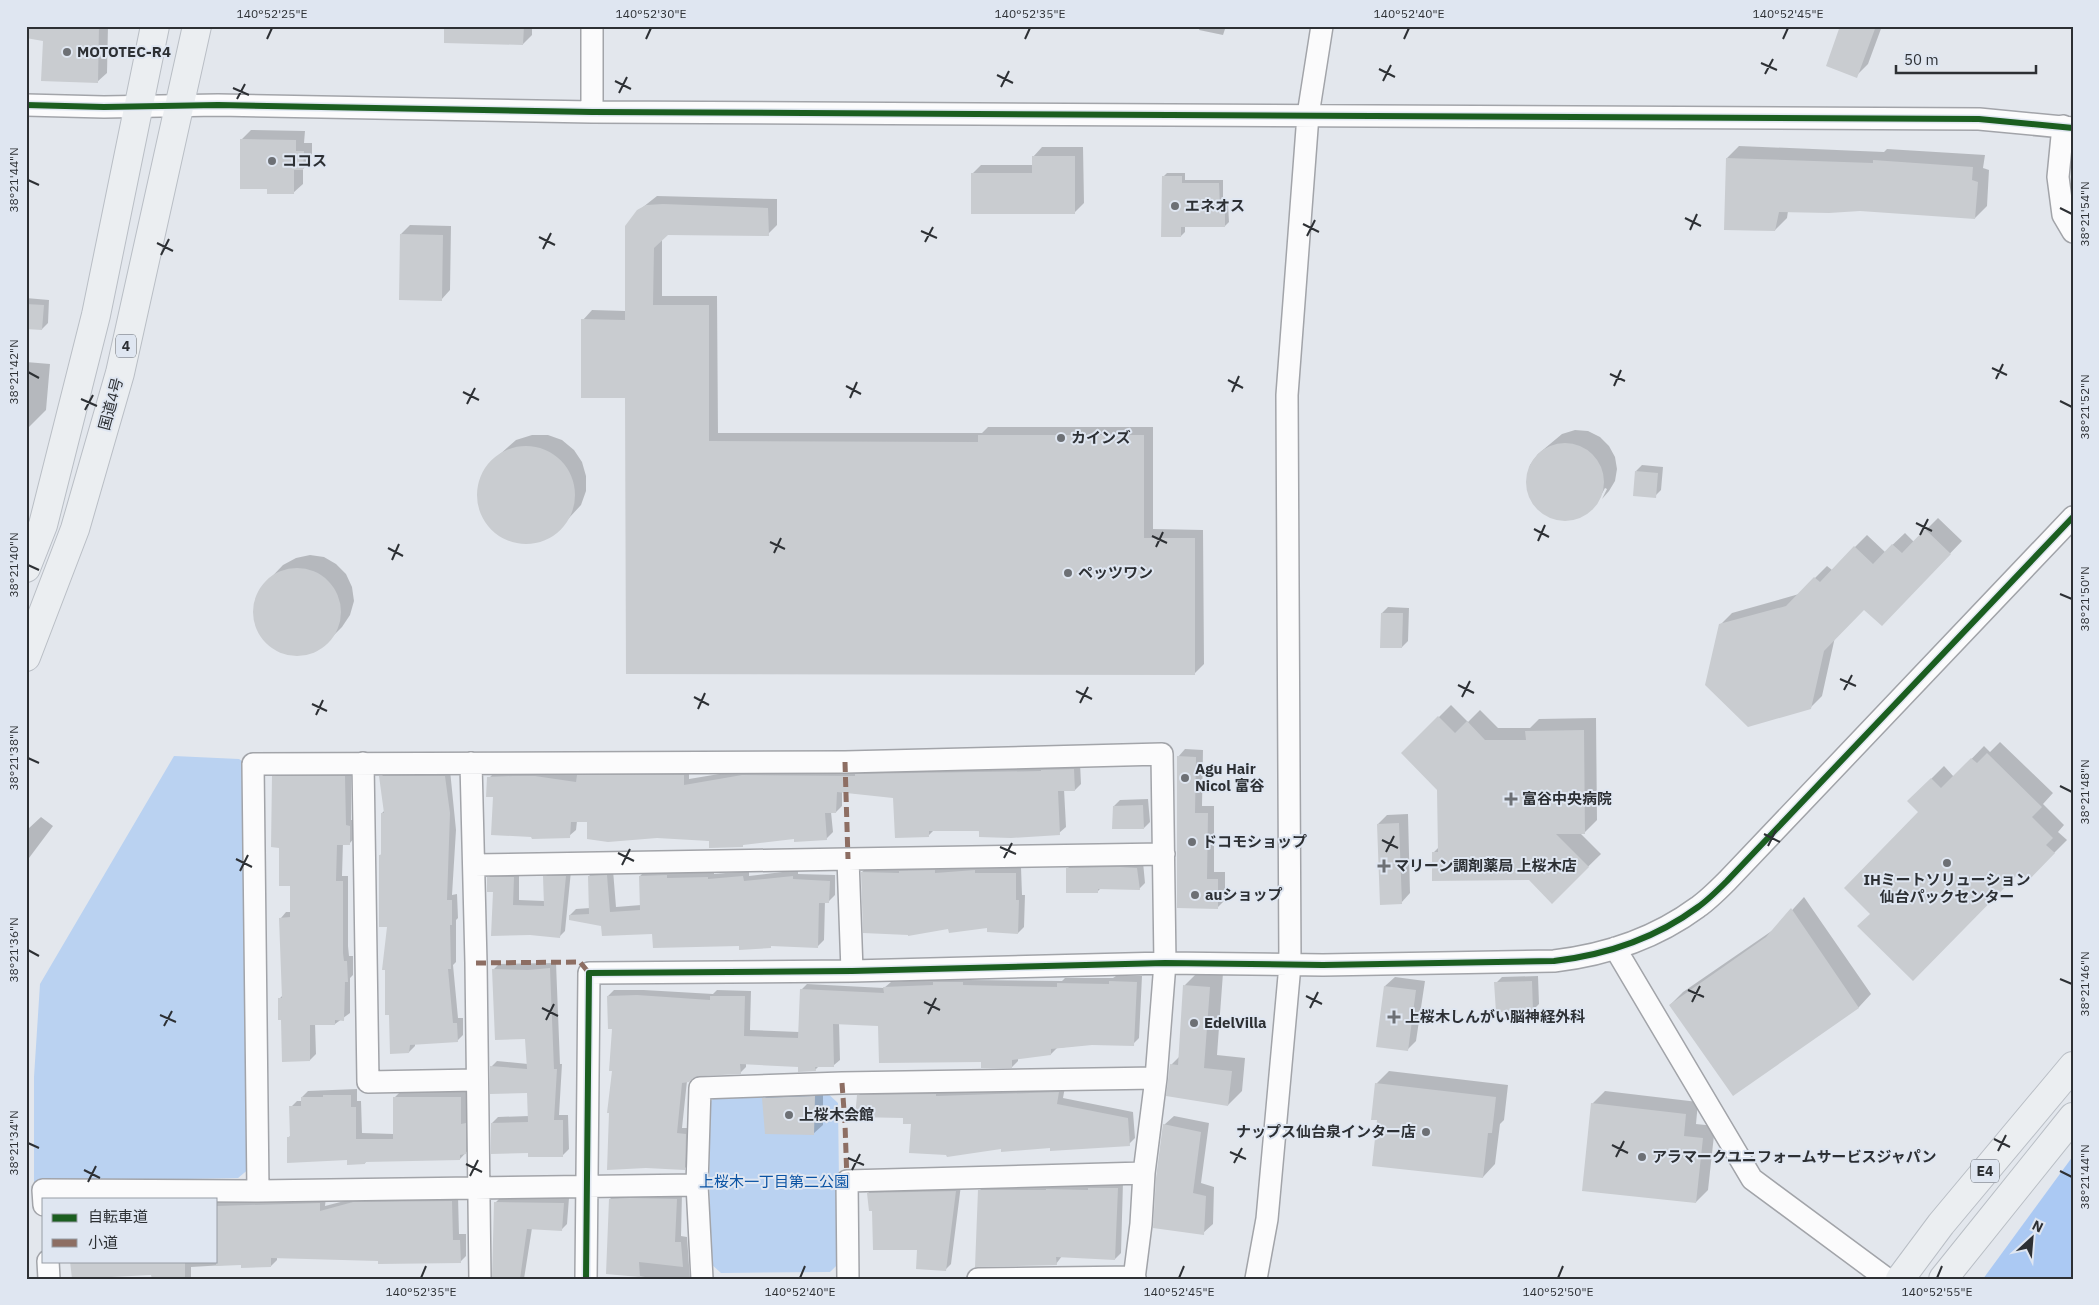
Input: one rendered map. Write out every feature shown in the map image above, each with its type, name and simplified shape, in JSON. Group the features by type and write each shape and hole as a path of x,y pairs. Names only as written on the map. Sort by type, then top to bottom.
{"highway":[{"path":"26,568 34,524 96,316 156,26"},
{"name":"国道4号","path":"26,657 75,529 120,373 197,26"},
{"name":"E4","path":"1900,1279 1947,1216 2073,1066"},
{"name":"E4","path":"1943,1279 2073,1118"}],"street":[{"path":"592,26 592,112"},
{"path":"1256,1279 1267,1219 1290,965 1286,395 1308,115 1322,26"},
{"path":"26,105 592,112 1979,119 2068,127 2058,177 2063,215 2073,232"},
{"path":"586,1279 588,974 1165,963 1290,965 1554,961 1582,958 1658,932 1698,907 1727,881 2073,517"},
{"path":"258,1192 253,764 845,762 1162,754 1165,963 1156,1078 1144,1173 1135,1278 978,1279"},
{"path":"471,763 480,1279"},
{"path":"363,764 368,1082 476,1080"},
{"path":"474,865 1164,854"},
{"path":"848,859 852,970"},
{"path":"1614,948 1752,1179 1887,1279"},
{"path":"702,1279 697,1185 700,1088 842,1083 1156,1078"},
{"path":"848,1279 847,1181 1144,1173"},
{"path":"44,1198 43,1190 258,1192 697,1185"},
{"path":"48,1262 49,1279"}],"green space":[{"path":"174,756 239,759 246,764 250,1168 238,1178 34,1182 34,1077 40,984"},
{"name":"上桜木一丁目第二公園","path":"825,1091 838,1103 840,1262 830,1272 721,1273 710,1263 709,1103 720,1092"}],"shaded area":[{"path":"2073,1156 2073,1279 1983,1279"}],"building":[{"path":"26,26 99,26 98,83 41,81 43,41 26,38"},
{"path":"444,26 524,26 523,45 444,43"},
{"path":"1840,26 1876,26 1857,78 1826,66"},
{"name":"ココス","path":"240,139 296,140 296,151 304,151 303,170 294,170 294,194 267,194 267,189 240,189"},
{"path":"1032,156 1075,156 1075,214 971,214 971,173 1032,173"},
{"path":"1726,158 1873,163 1873,160 1973,167 1972,180 1978,182 1975,219 1860,211 1829,213 1779,212 1775,231 1724,230"},
{"path":"1162,176 1182,176 1182,183 1219,183 1220,208 1225,208 1225,227 1181,227 1181,237 1161,237"},
{"name":"カインズ","path":"646,205 768,208 769,236 668,235 654,248 653,305 709,305 709,441 978,442 978,435 1144,435 1144,538 1195,538 1195,675 626,674 625,398 581,398 581,319 625,320 625,226 637,210"},
{"path":"400,234 443,235 442,301 399,300"},
{"path":"26,304 44,305 42,330 26,329"},
{"path":"1557,443 1573,443 1587,449 1598,460 1604,474 1604,490 1598,504 1587,515 1573,521 1557,521 1543,515 1532,504 1526,490 1526,474 1532,460 1543,449"},
{"path":"526,446 545,450 560,461 571,476 575,495 571,514 560,529 545,540 526,544 507,540 492,529 481,514 477,495 481,476 492,461 507,450"},
{"path":"1635,471 1658,473 1656,498 1633,496"},
{"path":"1925,529 1951,554 1882,626 1864,610 1824,651 1811,709 1748,727 1705,685 1719,624 1786,606 1814,577 1820,582 1854,546 1873,564 1892,544 1902,553"},
{"path":"297,568 314,571 328,581 338,595 341,612 338,629 328,643 314,653 297,656 280,653 266,643 256,629 253,612 256,595 266,581 280,571"},
{"path":"1381,613 1403,613 1402,648 1380,648"},
{"path":"1438,716 1455,733 1467,721 1485,740 1526,740 1525,731 1584,730 1585,834 1556,834 1589,867 1552,904 1529,880 1432,881 1432,852 1438,852 1437,790 1401,753"},
{"path":"1987,753 2042,807 2032,817 2053,838 2046,845 2055,853 2025,884 2016,876 1913,981 1857,926 1870,914 1844,888 1918,812 1907,801 1931,778 1941,788 1971,758 1977,763"},
{"path":"1177,756 1196,757 1195,813 1208,813 1207,879 1218,879 1218,909 1177,908"},
{"path":"1074,769 1075,791 1058,791 1060,835 1011,838 979,837 979,831 929,831 929,837 895,838 893,798 837,792 836,813 825,813 827,840 794,842 794,839 743,845 743,847 709,848 709,841 657,838 608,842 587,839 587,822 571,822 570,838 532,839 531,837 491,835 493,797 486,797 487,777 535,776 576,782 577,775 684,775 684,785 742,775 855,776 855,774"},
{"path":"272,776 345,776 346,825 350,826 350,845 337,845 336,881 343,881 343,953 344,961 347,961 348,982 345,982 344,1021 335,1020 335,1025 310,1025 310,1061 282,1062 281,1020 278,1020 278,998 282,998 279,918 290,917 290,886 279,886 279,848 271,847"},
{"path":"379,776 445,776 450,813 447,900 452,900 452,925 450,925 451,969 448,969 453,1023 457,1023 458,1042 410,1045 409,1053 390,1054 389,1015 385,1015 385,970 382,970 387,927 379,927 379,855 381,855 381,813 384,813"},
{"path":"1143,805 1144,829 1112,829 1113,806"},
{"path":"1399,823 1402,904 1380,905 1377,824"},
{"path":"1066,868 1137,868 1140,890 1098,889 1098,893 1066,893"},
{"path":"935,870 935,873 975,870 975,873 1016,873 1016,900 1019,900 1018,934 987,932 987,928 949,933 948,929 908,936 863,933 861,872 899,873 899,871"},
{"path":"607,875 610,912 640,910 639,876 667,875 667,878 708,877 708,879 743,876 744,881 793,876 793,879 830,881 829,903 819,903 818,948 771,946 771,948 739,950 739,946 653,948 652,934 602,936 601,926 569,920 569,915 589,914 588,876"},
{"path":"543,876 566,876 560,938 530,935 491,936 493,892 487,892 487,877 514,877 513,905 544,906"},
{"path":"1791,908 1859,1008 1733,1096 1669,1005 1766,937"},
{"path":"550,968 554,1069 557,1069 554,1120 563,1120 563,1157 528,1157 528,1153 491,1154 491,1123 528,1122 527,1093 490,1094 490,1066 527,1069 525,1039 495,1040 492,969 528,970"},
{"path":"1109,981 1137,982 1134,1046 1092,1045 1051,1049 1051,1055 1012,1060 1012,1068 981,1068 981,1062 879,1063 878,1026 833,1024 834,1067 815,1067 816,1071 798,1072 798,1067 740,1064 741,1074 700,1076 693,1078 689,1082 682,1083 677,1133 686,1134 685,1170 646,1168 607,1170 609,1113 607,1113 612,1071 609,1071 612,1029 608,1029 607,996 637,995 710,1000 710,996 745,996 744,1036 798,1038 800,989 884,993 883,987 933,985 933,982 963,982 963,985 1057,987 1057,983 1109,984"},
{"path":"1532,981 1533,1011 1496,1012 1494,982"},
{"path":"1183,985 1210,987 1204,1068 1232,1071 1228,1106 1166,1096 1170,1064 1178,1065"},
{"path":"1384,986 1416,990 1408,1051 1376,1047"},
{"path":"1375,1083 1496,1097 1492,1133 1488,1133 1483,1178 1372,1166 1377,1120 1371,1120"},
{"path":"1059,1092 1057,1104 1128,1118 1130,1146 1050,1151 1050,1148 1001,1152 1001,1149 947,1157 946,1155 909,1153 911,1124 903,1124 903,1118 855,1117 857,1095 936,1094 936,1096"},
{"path":"323,1095 351,1095 351,1107 356,1107 356,1139 393,1139 393,1097 461,1097 461,1124 466,1123 466,1154 460,1155 460,1160 365,1162 365,1164 347,1165 347,1160 287,1163 287,1137 290,1137 289,1106 301,1106 301,1097 323,1097"},
{"name":"上桜木会館","path":"815,1096 814,1135 765,1134 762,1098"},
{"path":"1591,1103 1686,1114 1684,1136 1703,1138 1696,1203 1582,1191"},
{"path":"1163,1124 1201,1132 1193,1193 1206,1196 1204,1235 1153,1228 1156,1178"},
{"path":"1088,1188 1118,1188 1115,1260 1056,1257 1057,1265 975,1267 978,1190 1088,1190"},
{"path":"956,1191 946,1271 916,1269 917,1250 873,1250 872,1211 869,1211 867,1193"},
{"path":"609,1199 677,1199 675,1242 681,1242 683,1267 639,1262 640,1277 606,1274"},
{"path":"452,1201 453,1240 460,1240 461,1263 378,1264 378,1261 271,1258 271,1267 241,1268 241,1265 216,1266 216,1262 218,1262 218,1206 320,1203 320,1211 353,1202"},
{"path":"494,1202 564,1203 562,1231 527,1229 520,1279 492,1278"},
{"path":"70,1262 185,1262 185,1279 152,1279 151,1275 72,1279"}],"marked path":[{"path":"845,762 848,859"},
{"path":"476,963 580,962 589,973"},
{"path":"842,1083 847,1181"}],"cycle path":[{"path":"26,105 104,107 218,105 592,112 1979,119 2073,128"},
{"path":"586,1279 589,973 852,971 1165,963 1323,965 1554,961 1611,949 1665,928 1713,895 2073,517"}],"place":[{"name":"MOTOTEC-R4","path":"67,52"},
{"name":"ココス","path":"272,161"},
{"name":"エネオス","path":"1175,206"},
{"name":"カインズ","path":"1061,438"},
{"name":"ペッツワン","path":"1068,573"},
{"name":"Agu Hair Nicol 富谷","path":"1185,778"},
{"name":"富谷中央病院","path":"1511,799"},
{"name":"ドコモショップ","path":"1192,842"},
{"name":"IHミートソリューション 仙台パックセンター","path":"1947,863"},
{"name":"マリーン調剤薬局 上桜木店","path":"1384,866"},
{"name":"auショップ","path":"1195,895"},
{"name":"上桜木しんがい脳神経外科","path":"1394,1017"},
{"name":"EdelVilla","path":"1194,1023"},
{"name":"上桜木会館","path":"789,1115"},
{"name":"ナップス仙台泉インター店","path":"1426,1132"},
{"name":"アラマークユニフォームサービスジャパン","path":"1642,1157"}]}
